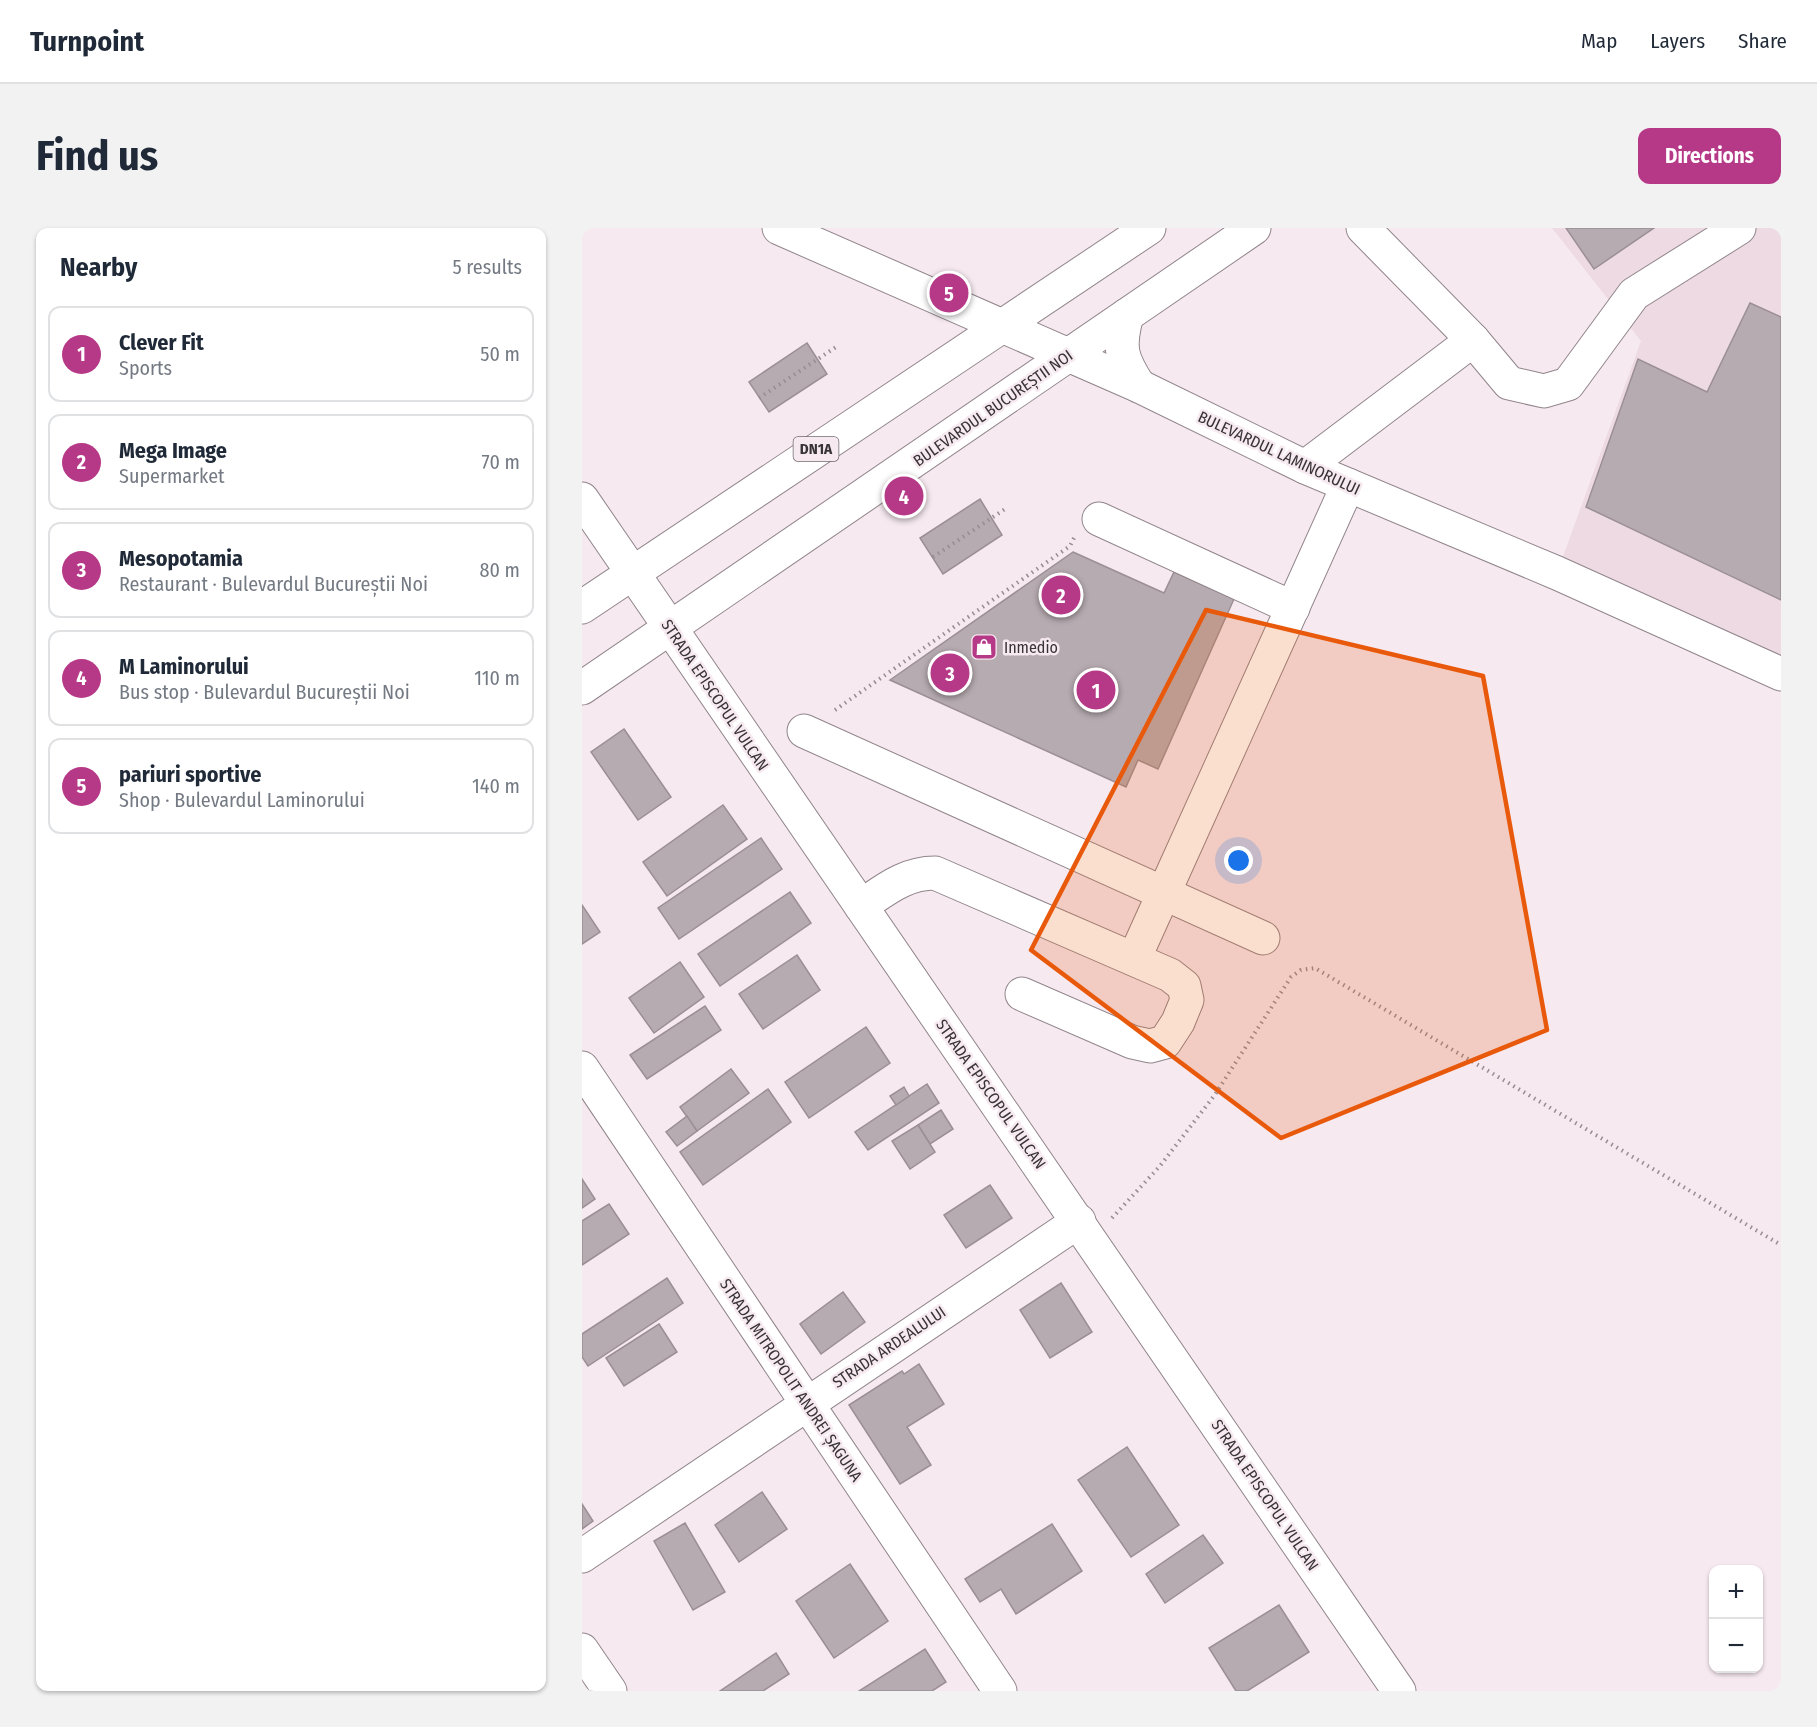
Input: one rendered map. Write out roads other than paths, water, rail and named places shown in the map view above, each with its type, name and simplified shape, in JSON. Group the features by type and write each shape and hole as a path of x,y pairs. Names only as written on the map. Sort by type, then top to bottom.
{"street":[{"name":"BULEVARDUL LAMINORULUI","path":"778,228 1067,357 1139,386 1305,467 1557,573 1781,674"},
{"name":"DN1A","path":"582,607 1149,228"},
{"name":"BULEVARDUL BUCUREȘTII NOI","path":"582,688 1254,228"},
{"path":"1363,228 1473,339 1509,383 1544,391 1568,384 1634,294 1739,228"},
{"path":"1127,315 1120,340 1124,364 1139,386"},
{"path":"1305,467 1473,339"},
{"path":"1134,959 1348,485"},
{"name":"STRADA EPISCOPUL VULCAN","path":"582,499 861,906 1093,1222 1398,1691"},
{"path":"1099,519 1293,608"},
{"path":"804,731 1263,938"},
{"path":"861,906 902,879 917,873 935,873 1170,975 1184,986 1187,1000 1178,1022 1165,1042 1150,1046 1132,1042 1022,994"},
{"name":"STRADA MITROPOLIT ANDREI ȘAGUNA","path":"582,1068 1000,1691"},
{"name":"STRADA ARDEALULUI","path":"582,1556 806,1403 1093,1222"},
{"path":"582,1650 610,1691"}],"place":[{"name":"pariuri sportive","path":"949,293"},
{"name":"M Laminorului","path":"904,496"},
{"name":"Mega Image","path":"1061,595"},
{"name":"Inmedio","path":"984,647"},
{"name":"Mesopotamia","path":"950,673"},
{"name":"Clever Fit","path":"1096,690"}]}
